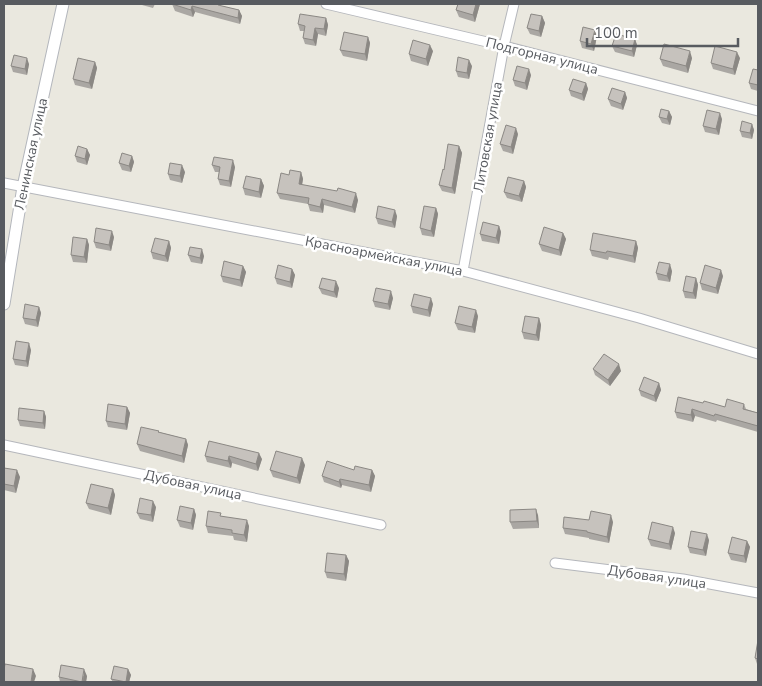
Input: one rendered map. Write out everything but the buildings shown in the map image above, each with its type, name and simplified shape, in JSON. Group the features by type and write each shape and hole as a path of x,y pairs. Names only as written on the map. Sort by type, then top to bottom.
{"main road":[{"name":"Ленинская улица","path":"4,304 22,187 63,4"}],"street":[{"name":"Подгорная улица","path":"326,4 504,46 758,110"},
{"name":"Литовская улица","path":"463,271 504,46 514,4"},
{"name":"Красноармейская улица","path":"4,183 463,271 639,318 758,354"},
{"name":"Дубовая улица","path":"4,445 381,525"},
{"name":"Дубовая улица","path":"555,563 683,579 758,593"}]}
